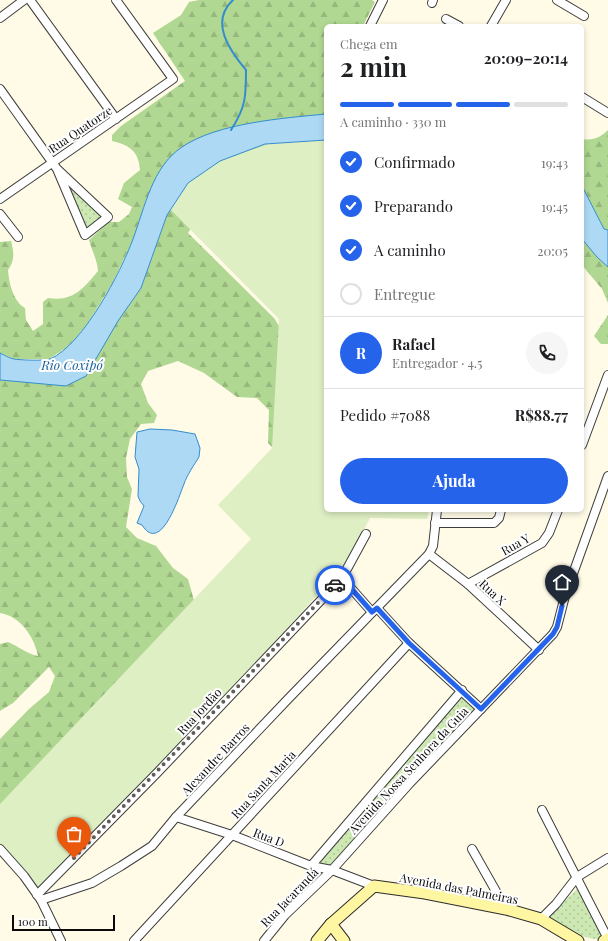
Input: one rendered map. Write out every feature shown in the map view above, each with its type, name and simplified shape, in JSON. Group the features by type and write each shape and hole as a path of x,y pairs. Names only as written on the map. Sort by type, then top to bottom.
{"street":[{"path":"0,18 24,0"},
{"path":"30,0 116,119"},
{"name":"Rua Quatorze","path":"0,199 173,79 116,0"},
{"path":"371,24 382,0"},
{"path":"492,24 506,0"},
{"path":"557,0 584,16"},
{"path":"446,19 455,24"},
{"path":"0,90 57,169 108,217 85,235 57,169"},
{"path":"584,98 608,113"},
{"path":"0,214 18,237"},
{"path":"584,440 608,375"},
{"name":"Avenida Nossa Senhora da Guia","path":"332,870 410,783 539,650 557,627 565,596 608,476"},
{"path":"429,554 433,546 437,512"},
{"path":"435,523 494,523 499,518 500,512"},
{"name":"Rua Y","path":"468,584 542,543 549,533 557,512"},
{"name":"Rua Jordão","path":"39,897 342,578 366,534"},
{"name":"Rua X","path":"429,554 468,584 539,650"},
{"name":"Alexandre Barros","path":"39,897 92,883 152,846 176,817 429,554"},
{"path":"342,578 409,643 481,709"},
{"name":"Rua Santa Maria","path":"134,941 409,643"},
{"name":"Avenida Nossa Senhora da Guia","path":"311,866 462,690"},
{"path":"542,810 608,939 604,941"},
{"name":"Rua D","path":"176,817 232,835 311,866 332,870"},
{"path":"0,849 24,876 39,897 61,941"},
{"path":"472,849 506,909"},
{"path":"541,919 556,904 577,877 608,858"},
{"name":"Avenida das Palmeiras","path":"332,870 374,886 425,893 506,909 541,919 578,941"},
{"name":"Rua Jacarandá","path":"264,941 285,915 332,870"},
{"path":"317,941 331,924 374,886"},
{"path":"331,924 344,941"}],"green space":[{"path":"199,0 372,0 375,2 364,24 324,24 324,114 246,124 213,133 133,240 112,284 88,323 69,346 49,359 14,359 0,353 0,242 11,241 13,256 12,263 8,270 9,280 17,301 25,308 26,320 33,331 43,324 43,302 48,298 64,298 77,293 98,271 96,259 89,240 109,222 119,222 129,214 132,207 118,199 124,183 140,170 138,158 132,150 129,147 112,141 112,135 121,126 185,81 153,33 181,15 189,2"},
{"path":"608,130 608,230 604,229 584,190 584,139 596,138 603,135"},
{"path":"324,140 324,512 429,512 427,519 370,518 351,556 303,611 134,793 39,890 0,846 0,804 251,539 218,505 272,448 279,319 170,209 188,183 220,161 268,144"},
{"path":"265,144 324,144 197,219 188,233 274,318 288,340 289,464 268,443 269,410 257,398 237,397 204,373 178,361 148,371 141,384 148,403 157,415 154,423 141,424 130,439 126,458 127,477 132,489 126,527 137,538 156,546 173,568 188,579 197,611 0,805 0,739 29,709 49,692 55,676 49,667 13,703 0,711 0,644 8,642 30,654 38,656 33,641 25,628 14,618 0,613 0,380 15,380 118,321 141,288 167,215 188,183 220,161"},
{"path":"60,175 106,217 85,233"},
{"path":"584,241 608,267 608,303 602,289 584,267"},
{"path":"608,315 608,344 601,344 594,336"},
{"path":"461,696 477,709 331,868 317,865"},
{"path":"405,767 413,774 392,796 384,789"},
{"path":"577,889 604,939 582,936 546,919"}],"water":[{"name":"Rio Coxipó","path":"324,114 324,140 265,144 220,161 188,183 167,215 141,288 118,321 86,376 66,386 0,380 0,353 10,358 47,360 63,351 88,324 120,270 156,176 172,155 182,147 213,132 251,123"},
{"path":"584,190 604,229 608,230 608,267 584,241"},
{"path":"150,429 172,430 195,434 200,448 199,457 187,477 174,510 162,528 156,533 149,532 142,525 137,523 144,506 138,496 139,469 135,457 137,432"}],"waterway":[{"path":"231,130 240,115 244,101 246,79 246,70 234,54 224,36 222,27 226,9 233,0"}],"way so far":[{"path":"74,858 157,773 335,585"}],"route":[{"path":"335,585 342,578 372,612 377,608 409,643 481,709 553,634 557,627 562,606"}]}
